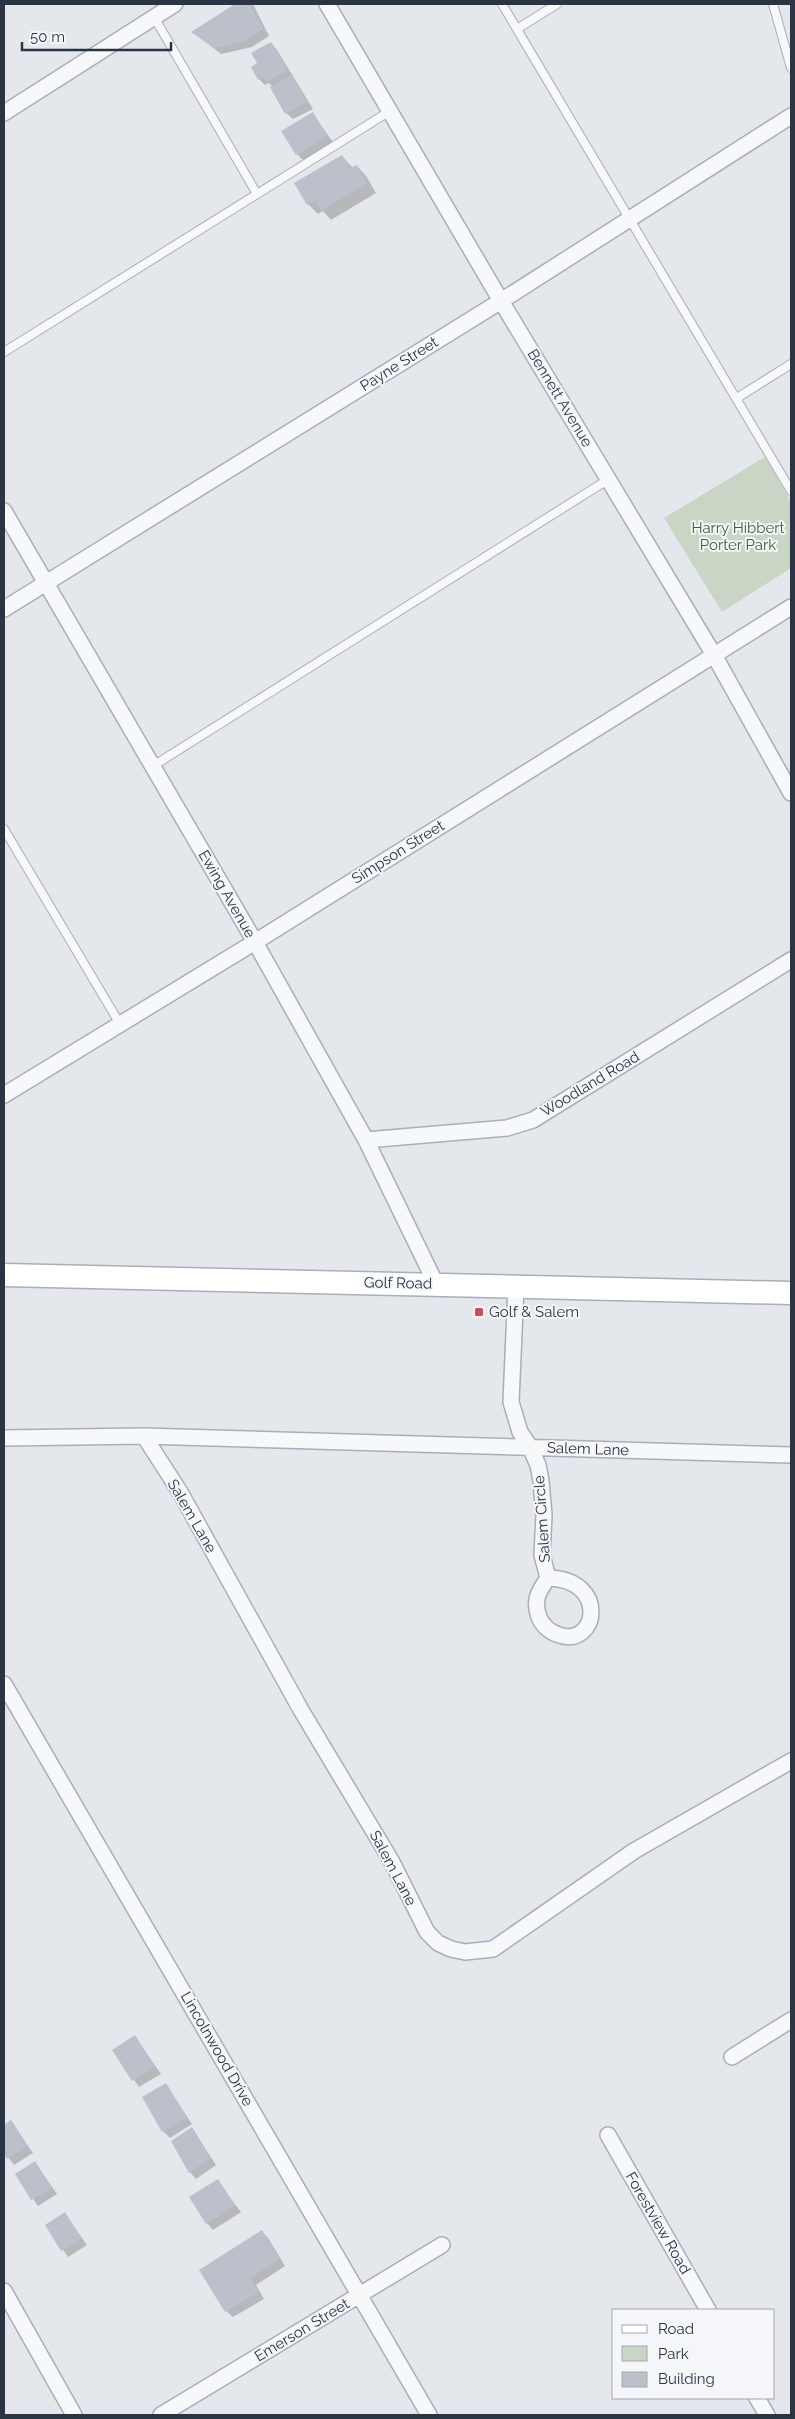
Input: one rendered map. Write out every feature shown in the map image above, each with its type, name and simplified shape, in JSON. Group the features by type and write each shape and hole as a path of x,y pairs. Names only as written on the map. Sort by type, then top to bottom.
{"main road":[{"name":"Golf Road","path":"4,1275 791,1294"}],"street":[{"path":"4,113 175,4"},
{"name":"Bennett Avenue","path":"327,4 501,301 714,655 791,793"},
{"name":"Payne Street","path":"4,609 501,301 791,116"},
{"name":"Ewing Avenue","path":"4,511 255,942 366,1140 436,1284"},
{"name":"Simpson Street","path":"4,1095 255,942 791,607"},
{"name":"Woodland Road","path":"366,1140 507,1128 533,1120 791,960"},
{"name":"Salem Circle","path":"516,1286 512,1402 520,1432 530,1447 538,1466 544,1515 542,1555 548,1578"},
{"name":"Salem Lane","path":"144,1436 180,1492 300,1710 392,1862 427,1932 438,1943 465,1952 493,1948 634,1851 791,1761"},
{"name":"Salem Lane","path":"4,1438 144,1436 791,1454"},
{"name":"Lincolnwood Drive","path":"4,1684 361,2294 429,2415"},
{"path":"732,2057 791,2020"},
{"name":"Forestview Road","path":"608,2135 707,2309"},
{"name":"Emerson Street","path":"162,2415 442,2245"},
{"path":"4,2291 74,2415"},
{"path":"759,2399 767,2415"}],"lane":[{"path":"502,4 631,218 791,491"},
{"path":"517,29 557,4"},
{"path":"773,4 791,68"},
{"path":"154,17 257,194"},
{"path":"4,352 390,111"},
{"path":"737,398 791,364"},
{"path":"153,766 609,479"},
{"path":"4,829 120,1024"}],"green space":[{"name":"Harry Hibbert Porter Park","path":"765,457 791,502 791,568 722,612 664,518"}],"building":[{"path":"235,4 250,4 263,29 245,41 214,48 191,32"},
{"path":"271,42 287,70 267,82 263,77 258,80 251,67 257,63 251,53"},
{"path":"292,75 307,102 285,114 270,87"},
{"path":"313,112 327,136 296,155 281,131"},
{"path":"342,155 350,168 357,165 367,183 321,211 315,201 307,205 294,183"},
{"path":"135,2035 155,2067 132,2081 112,2050"},
{"path":"166,2083 187,2117 162,2132 142,2097"},
{"path":"11,2120 28,2146 7,2159 4,2154 4,2125"},
{"path":"192,2127 211,2158 189,2173 171,2141"},
{"path":"35,2161 52,2188 31,2200 15,2174"},
{"path":"218,2179 235,2205 206,2224 189,2197"},
{"path":"65,2212 82,2239 61,2251 45,2225"},
{"path":"262,2230 279,2259 250,2278 259,2292 225,2312 199,2270"}],"place":[{"name":"Golf & Salem","path":"479,1312"}]}
